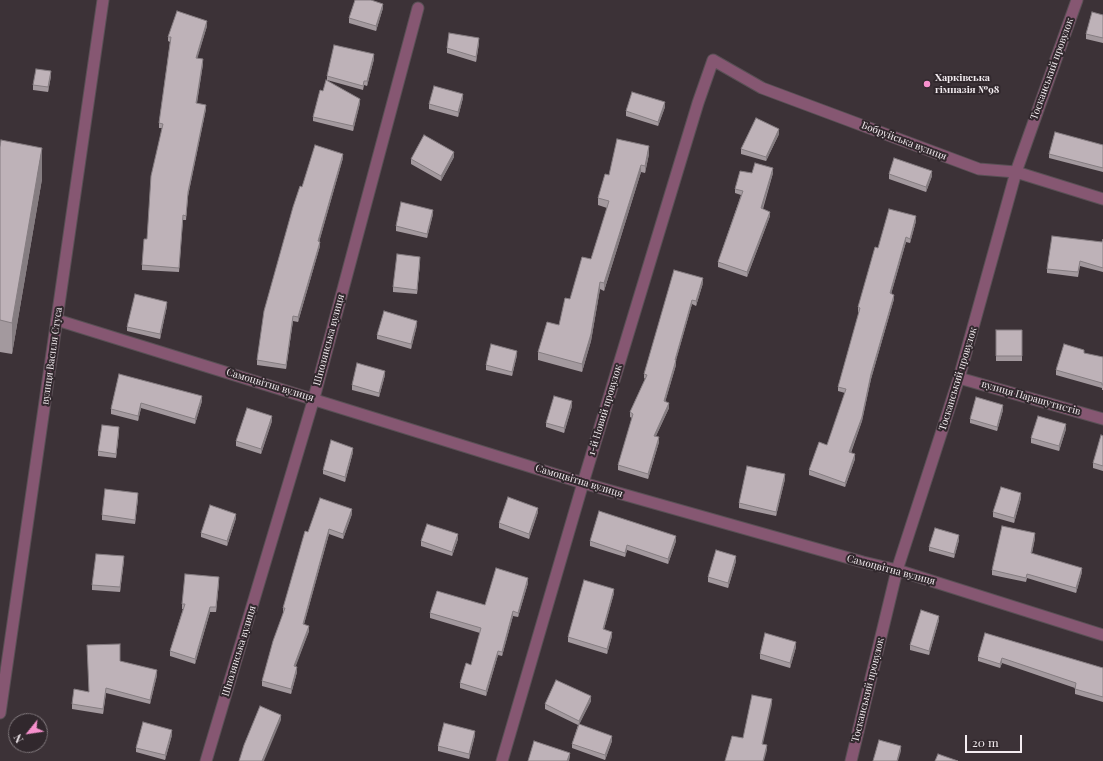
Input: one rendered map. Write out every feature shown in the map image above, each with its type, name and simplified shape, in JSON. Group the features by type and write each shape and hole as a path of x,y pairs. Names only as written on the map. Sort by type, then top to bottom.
{"street":[{"name":"вулиця Василя Стуса","path":"0,713 103,0"},
{"name":"Тосканський провулок","path":"851,761 897,570 960,378 1016,172 1077,0"},
{"name":"Шполянська вулиця","path":"206,761 314,398 418,8"},
{"name":"Бобруйська вулиця","path":"713,60 762,88 979,169 1016,172 1103,199"},
{"name":"1-й Новий провулок","path":"502,761 583,483 698,103 713,60"},
{"name":"Самоцвітна вулиця","path":"57,320 314,398 583,483 863,562 897,570 1103,636"},
{"name":"вулиця Парашутистів","path":"960,378 1103,419"}],"building":[{"path":"355,0 371,0 383,4 376,26 349,18"},
{"path":"177,11 207,21 196,58 203,59 196,103 206,105 188,192 186,216 183,215 179,268 142,265 144,239 147,239 151,176 163,124 159,123 171,37 168,37"},
{"path":"1092,12 1103,15 1103,38 1086,34"},
{"path":"449,33 479,38 476,57 447,48"},
{"path":"334,45 374,54 367,81 364,81 363,86 327,76"},
{"path":"36,69 51,71 48,87 33,85"},
{"path":"326,80 360,99 353,126 313,117 320,90 323,91"},
{"path":"434,86 463,94 458,112 429,104"},
{"path":"632,92 665,102 658,122 626,111"},
{"path":"756,118 779,129 766,157 741,149"},
{"path":"1055,132 1103,145 1103,168 1049,154"},
{"path":"424,135 454,152 441,176 411,159"},
{"path":"617,139 649,146 645,166 641,165 604,283 600,282 591,334 582,364 538,352 547,322 559,325 565,298 570,299 582,257 591,259 609,201 598,198 605,174 609,175"},
{"path":"1,140 42,148 12,323 0,320"},
{"path":"315,145 343,154 318,241 320,242 298,317 293,316 286,365 257,360 264,311 293,207 300,186 302,187"},
{"path":"894,158 932,171 926,187 889,174"},
{"path":"755,163 773,168 761,208 770,212 747,272 718,262 743,191 735,189 740,171 752,173"},
{"path":"401,202 433,210 427,234 396,226"},
{"path":"889,209 916,216 910,239 906,237 890,293 894,295 871,374 862,417 849,452 855,454 845,483 809,470 819,442 827,445 846,389 838,387 875,247 878,248"},
{"path":"1052,236 1102,242 1103,239 1103,268 1080,261 1078,272 1047,269"},
{"path":"397,254 420,257 417,290 393,287"},
{"path":"674,270 703,278 696,301 692,300 675,360 664,401 669,403 654,436 659,437 648,474 618,465 633,414 630,412 647,375 644,374"},
{"path":"135,294 167,302 160,334 127,327"},
{"path":"384,311 417,321 411,344 377,335"},
{"path":"996,330 1022,330 1022,356 996,356"},
{"path":"491,344 517,351 512,372 486,365"},
{"path":"1064,344 1084,350 1084,353 1103,357 1103,385 1102,383 1056,370"},
{"path":"357,363 385,371 379,393 352,385"},
{"path":"119,374 202,396 195,419 141,403 138,416 111,409"},
{"path":"554,396 572,401 564,428 546,423"},
{"path":"976,397 1003,405 997,427 970,419"},
{"path":"247,408 272,416 261,449 236,441"},
{"path":"1038,416 1066,424 1059,446 1031,438"},
{"path":"102,425 119,427 116,454 98,451"},
{"path":"1101,435 1103,436 1103,466 1093,463"},
{"path":"331,440 353,448 345,477 323,470"},
{"path":"747,466 785,474 776,512 739,503"},
{"path":"1001,487 1021,493 1014,518 993,512"},
{"path":"105,489 138,493 135,520 102,515"},
{"path":"508,497 538,508 529,534 499,523"},
{"path":"320,498 352,509 343,534 329,529 303,624 309,626 294,666 297,667 291,689 262,681 273,641 285,608 283,608 305,531 308,532"},
{"path":"210,505 236,514 227,541 201,533"},
{"path":"599,511 676,536 668,559 627,545 625,553 590,541"},
{"path":"427,524 458,534 452,552 421,541"},
{"path":"1002,526 1035,533 1031,553 1082,568 1076,588 1027,574 1026,578 992,570"},
{"path":"935,528 959,535 954,554 929,547"},
{"path":"716,550 736,556 728,583 708,577"},
{"path":"96,554 124,556 120,587 92,585"},
{"path":"496,568 528,578 518,613 513,611 502,652 498,651 486,691 460,683 466,663 471,665 481,628 430,613 437,591 485,605"},
{"path":"185,574 219,577 216,607 210,607 195,659 170,651 185,604 182,604"},
{"path":"584,580 614,589 603,629 612,632 607,649 568,637"},
{"path":"921,610 939,616 929,651 910,645"},
{"path":"765,633 796,642 790,663 760,654"},
{"path":"985,633 1103,668 1103,697 1075,689 1076,683 1002,658 1000,664 978,657"},
{"path":"120,644 120,661 157,670 150,700 106,688 103,709 72,704 74,689 89,692 87,645"},
{"path":"556,680 591,696 579,721 545,704"},
{"path":"752,695 772,699 762,744 767,745 763,761 725,761 732,736 743,738"},
{"path":"260,706 281,715 262,761 239,761 244,745"},
{"path":"143,722 172,730 165,755 136,748"},
{"path":"444,723 475,731 469,754 438,746"},
{"path":"579,724 612,736 605,755 572,744"},
{"path":"879,740 901,746 897,761 873,761"},
{"path":"534,741 570,753 567,761 528,761"},
{"path":"938,754 958,761 935,761"}],"place":[{"name":"Харківська гімназія №98","path":"927,84"}]}
